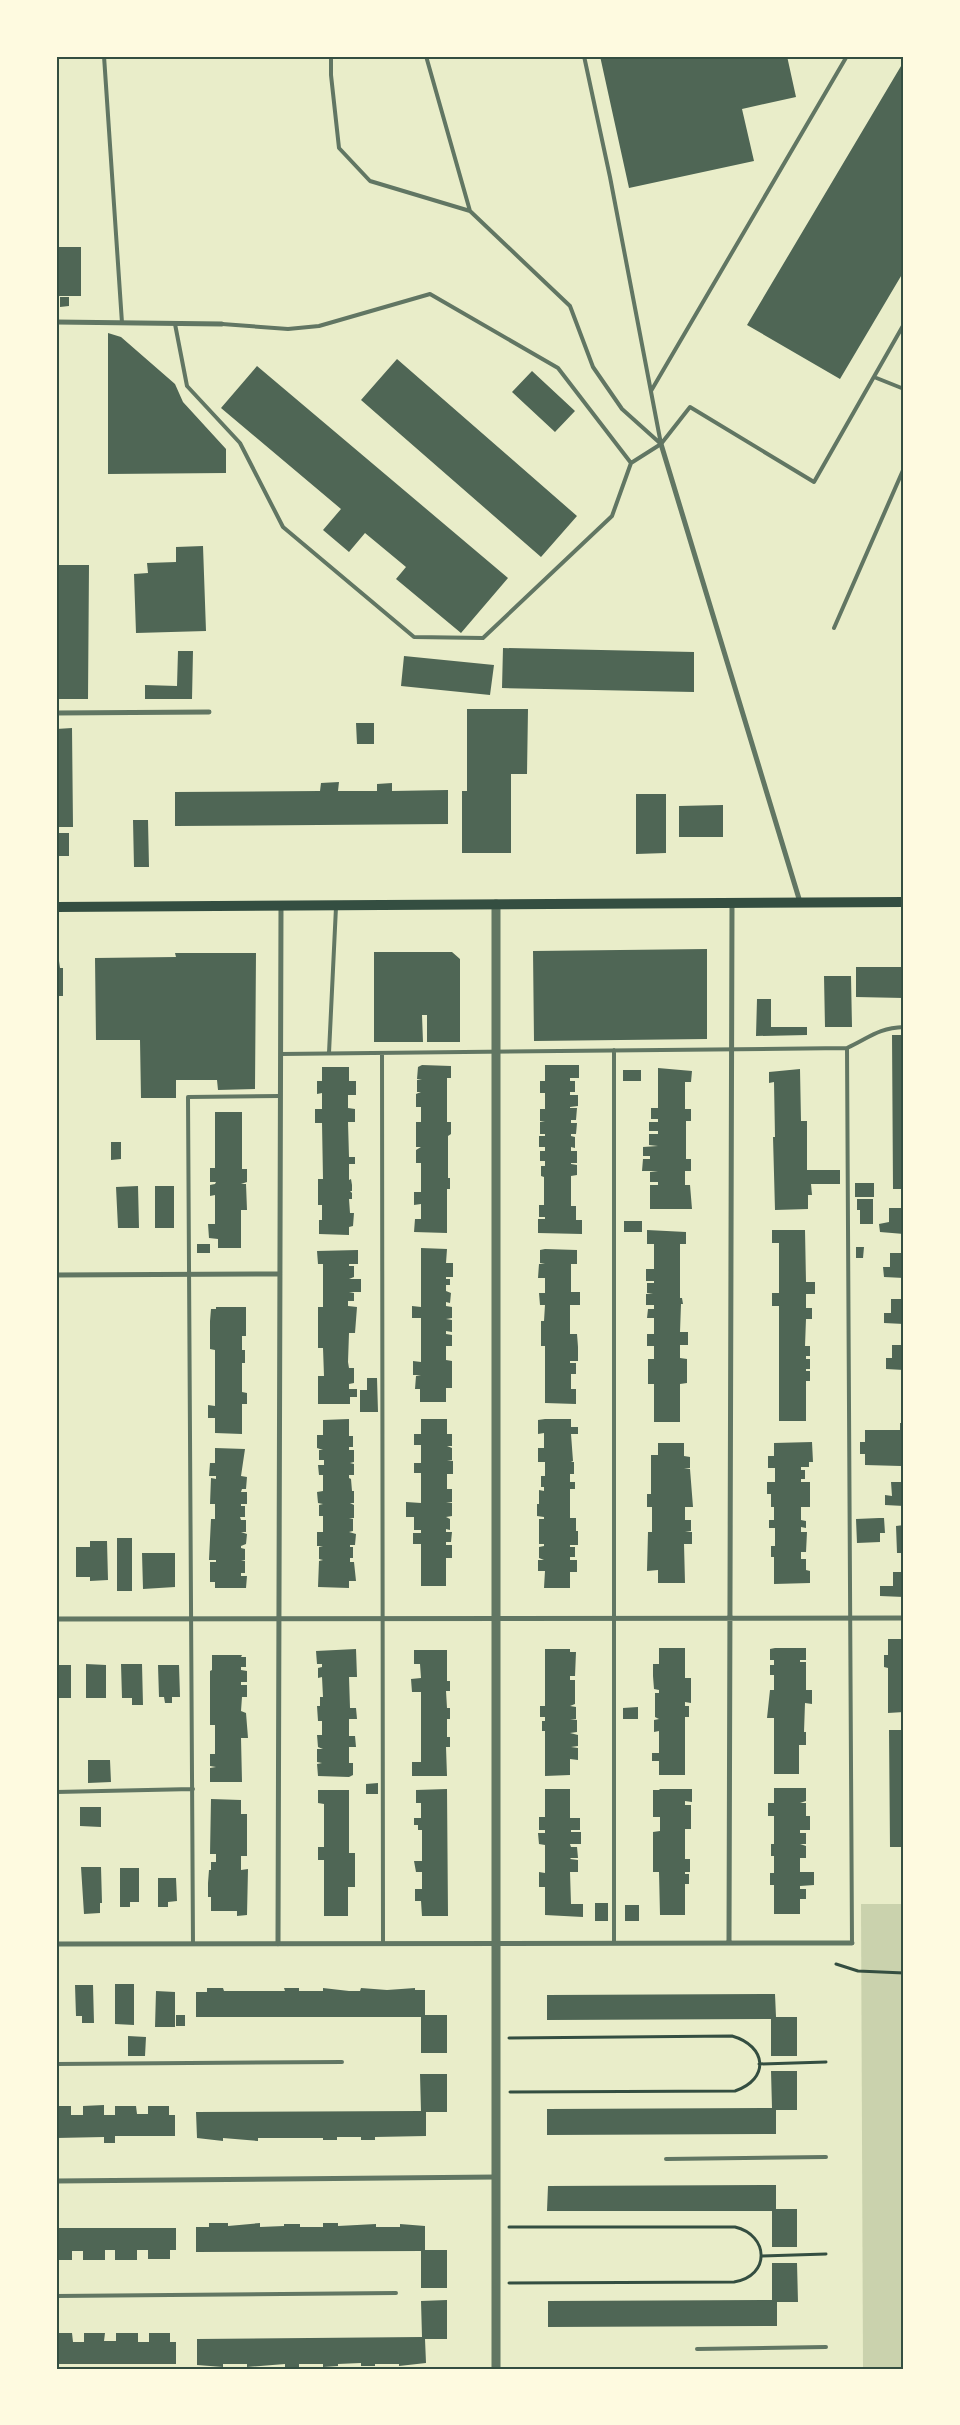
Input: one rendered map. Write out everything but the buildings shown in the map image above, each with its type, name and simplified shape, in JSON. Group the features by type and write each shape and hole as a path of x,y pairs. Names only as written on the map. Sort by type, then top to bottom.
{"main road":[{"path":"56,907 904,902"}],"street":[{"path":"56,322 222,324"},
{"path":"661,444 800,902"},
{"path":"56,713 209,712"},
{"path":"729,1943 732,903"},
{"path":"496,904 496,2369"},
{"path":"278,1944 281,905"},
{"path":"56,1275 280,1274"},
{"path":"56,1619 904,1618"},
{"path":"56,1944 852,1943"},
{"path":"56,2181 496,2177"}],"lane":[{"path":"104,56 122,323"},
{"path":"331,56 331,75 339,148 370,181 470,211 570,306 592,367 622,409 661,444"},
{"path":"426,56 470,211"},
{"path":"584,56 661,444"},
{"path":"651,391 847,56"},
{"path":"222,324 288,329 319,326 430,294 558,368 630,463"},
{"path":"176,324 187,386 240,443 283,527 414,637 483,638 612,516 630,463 661,444 690,407 814,482 904,324"},
{"path":"874,377 904,389"},
{"path":"834,628 904,468"},
{"path":"330,1053 336,905"},
{"path":"281,1054 847,1048 879,1031 888,1028 904,1027"},
{"path":"847,1048 852,1943"},
{"path":"614,1050 614,1943"},
{"path":"382,1052 383,1944"},
{"path":"193,1944 188,1097 280,1096"},
{"path":"56,1792 193,1789"},
{"path":"56,2064 342,2062"},
{"path":"666,2159 826,2157"},
{"path":"56,2296 396,2293"},
{"path":"697,2349 826,2347"}],"path":[{"path":"836,1964 858,1971 904,1973"},
{"path":"496,2038 732,2036 746,2040 756,2050 759,2064 759,2071 754,2080 745,2088 735,2091 496,2092"},
{"path":"759,2064 826,2062"},
{"path":"496,2227 735,2227 744,2229 753,2236 760,2246 761,2256 760,2267 752,2276 734,2282 496,2283"},
{"path":"761,2256 826,2254"}],"green space":[{"path":"861,1904 904,1904 904,2369 863,2369"}]}
